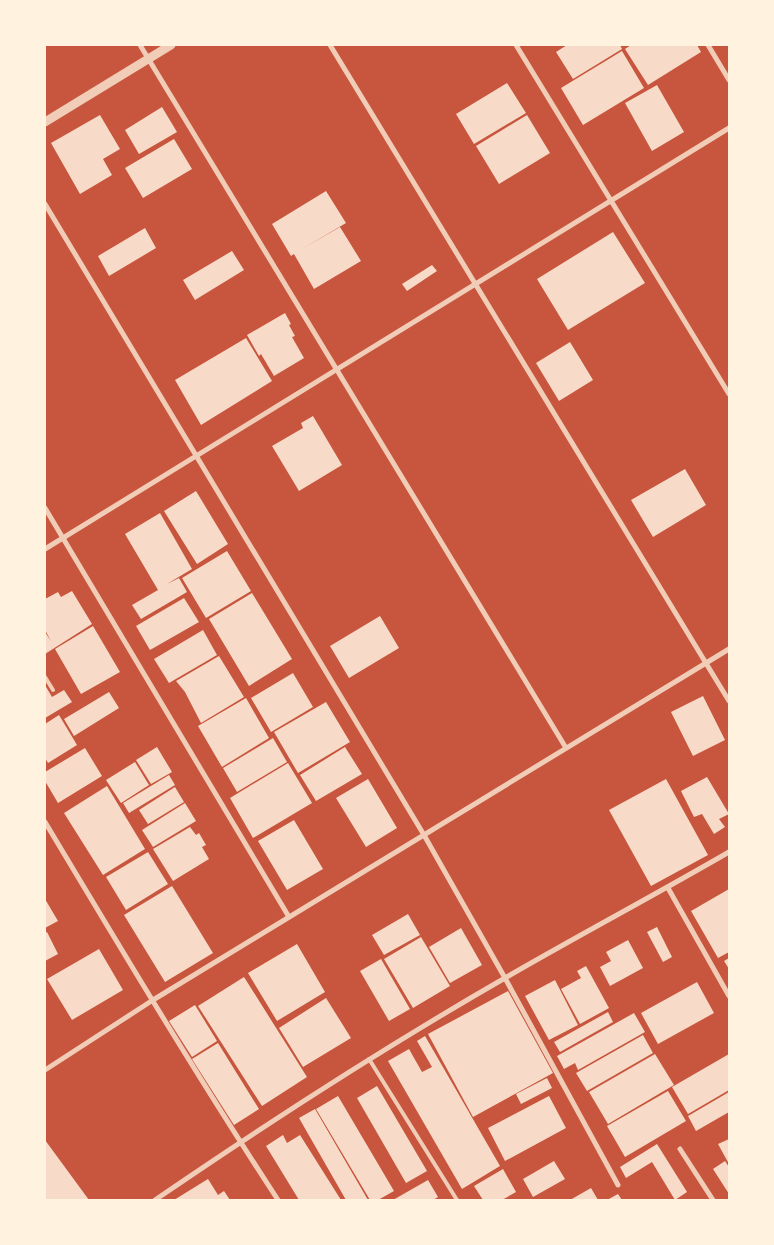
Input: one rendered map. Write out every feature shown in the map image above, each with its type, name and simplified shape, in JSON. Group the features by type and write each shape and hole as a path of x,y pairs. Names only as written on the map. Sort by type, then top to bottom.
{"street":[{"path":"140,45 566,748"},
{"path":"45,122 171,45"},
{"path":"330,45 729,701"},
{"path":"516,45 729,394"},
{"path":"708,45 729,80"},
{"path":"45,550 729,128"},
{"path":"45,204 198,455 424,835 505,978 618,1185"},
{"path":"45,508 289,918"},
{"path":"45,1070 153,1000 729,649"},
{"path":"45,822 240,1142 278,1200"},
{"path":"155,1200 240,1142 369,1059 505,978 729,852"},
{"path":"668,888 729,996"},
{"path":"680,1149 713,1200"}],"lane":[{"path":"45,677 53,690"},
{"path":"369,1059 457,1200"}],"building":[{"path":"567,45 620,45 622,49 573,79 556,52"},
{"path":"631,45 697,45 701,52 648,85 625,49"},
{"path":"622,51 644,88 583,125 561,88"},
{"path":"507,83 526,113 474,144 456,114"},
{"path":"657,85 684,132 652,151 625,103"},
{"path":"162,107 177,132 139,154 125,130"},
{"path":"100,115 120,149 103,159 112,175 80,194 51,143"},
{"path":"527,115 550,153 499,184 476,146"},
{"path":"174,139 192,169 143,198 125,168"},
{"path":"326,191 346,223 302,249 340,227 361,261 314,289 294,254 291,256 272,224"},
{"path":"145,228 156,248 109,276 98,256"},
{"path":"613,232 645,283 568,330 537,279"},
{"path":"232,251 244,270 195,300 183,280"},
{"path":"432,265 437,271 407,291 402,284"},
{"path":"285,313 295,336 292,337 304,358 274,376 261,354 259,356 247,335"},
{"path":"246,338 272,381 201,425 175,380"},
{"path":"570,342 593,380 559,401 536,363"},
{"path":"313,416 342,465 299,491 272,446 303,428 301,423"},
{"path":"685,469 706,505 653,537 631,500"},
{"path":"196,491 228,544 197,564 164,511"},
{"path":"160,513 192,569 167,584 179,578 187,592 141,619 132,605 158,590 125,534"},
{"path":"227,551 251,591 206,618 182,578"},
{"path":"72,591 92,624 45,654 45,632 51,641 45,630 45,599 58,592 61,597"},
{"path":"252,593 292,659 249,686 209,619"},
{"path":"184,598 199,622 150,650 136,626"},
{"path":"380,616 399,648 349,678 330,646"},
{"path":"93,626 120,672 81,694 55,649"},
{"path":"203,630 217,655 169,683 154,659"},
{"path":"219,656 244,697 201,723 185,692 176,681"},
{"path":"293,673 313,707 271,732 251,698"},
{"path":"45,685 52,697 64,690 72,702 45,718"},
{"path":"109,692 119,708 74,736 64,719"},
{"path":"703,696 725,740 693,756 671,712"},
{"path":"246,698 269,738 222,767 198,726"},
{"path":"326,702 350,742 298,773 274,732"},
{"path":"59,715 77,745 48,763 45,758 45,724"},
{"path":"273,738 287,762 237,792 223,768"},
{"path":"157,747 172,772 151,784 136,760"},
{"path":"345,747 362,774 316,801 300,775"},
{"path":"85,748 102,776 58,803 45,781 45,772"},
{"path":"135,762 149,785 121,803 106,780"},
{"path":"288,763 312,803 253,838 230,798"},
{"path":"169,775 175,785 129,813 123,803"},
{"path":"707,777 729,814 719,819 725,827 714,834 702,814 694,817 681,791"},
{"path":"368,779 397,828 366,847 336,798"},
{"path":"666,779 708,855 651,886 609,810"},
{"path":"107,786 145,849 103,875 64,813"},
{"path":"175,787 184,802 148,824 139,810"},
{"path":"185,803 196,821 153,847 142,830"},
{"path":"294,820 323,869 287,890 258,841"},
{"path":"190,827 196,835 199,833 206,845 202,847 209,859 173,881 153,849"},
{"path":"148,852 168,884 126,910 106,877"},
{"path":"172,886 213,953 165,982 124,915"},
{"path":"729,889 729,952 718,958 691,911"},
{"path":"45,899 58,921 45,928"},
{"path":"408,914 420,935 384,955 372,935"},
{"path":"657,927 672,957 663,962 647,932"},
{"path":"461,928 482,965 450,983 429,947"},
{"path":"47,932 58,954 45,961 45,933"},
{"path":"421,937 450,986 413,1008 384,959"},
{"path":"628,940 643,968 610,986 600,967 611,961 606,952"},
{"path":"297,944 325,992 277,1021 248,973"},
{"path":"99,949 123,990 72,1020 47,979"},
{"path":"729,958 729,969 724,961"},
{"path":"381,959 410,1009 389,1021 360,971"},
{"path":"586,966 609,1008 580,1024 561,989 581,978 577,971"},
{"path":"244,977 307,1077 262,1106 198,1006"},
{"path":"555,980 578,1025 549,1040 525,996"},
{"path":"697,982 714,1013 658,1044 641,1013"},
{"path":"508,991 553,1073 473,1117 428,1034"},
{"path":"326,998 351,1038 303,1067 279,1028"},
{"path":"195,1005 217,1041 192,1057 169,1021"},
{"path":"608,1012 613,1022 560,1052 554,1042"},
{"path":"634,1013 645,1032 578,1070 575,1063 564,1069 557,1056"},
{"path":"643,1035 653,1053 587,1091 576,1073"},
{"path":"425,1036 500,1166 462,1189 388,1061 409,1049 422,1072 432,1067 417,1041"},
{"path":"218,1043 259,1109 234,1125 192,1059"},
{"path":"655,1054 674,1085 608,1124 589,1092"},
{"path":"729,1054 729,1090 688,1114 672,1087"},
{"path":"547,1078 552,1088 521,1104 516,1094"},
{"path":"377,1086 427,1171 406,1183 357,1098"},
{"path":"668,1091 686,1121 625,1157 607,1126"},
{"path":"729,1092 729,1112 696,1131 688,1116"},
{"path":"338,1096 394,1191 378,1200 370,1200 316,1109"},
{"path":"549,1096 566,1128 505,1161 488,1128"},
{"path":"315,1109 368,1200 346,1200 299,1118"},
{"path":"283,1135 287,1143 300,1135 341,1200 299,1200 266,1146"},
{"path":"729,1139 729,1164 718,1144"},
{"path":"45,1140 89,1200 45,1200"},
{"path":"657,1144 687,1192 675,1200 652,1162 626,1178 620,1167"},
{"path":"554,1161 565,1179 533,1197 523,1179"},
{"path":"725,1161 729,1167 729,1194 713,1169"},
{"path":"503,1169 516,1192 502,1200 483,1200 474,1186"},
{"path":"208,1179 218,1195 224,1191 230,1200 174,1200"},
{"path":"428,1180 438,1197 433,1200 393,1200"},
{"path":"591,1188 598,1200 570,1200"},
{"path":"618,1194 622,1200 607,1200"}]}
